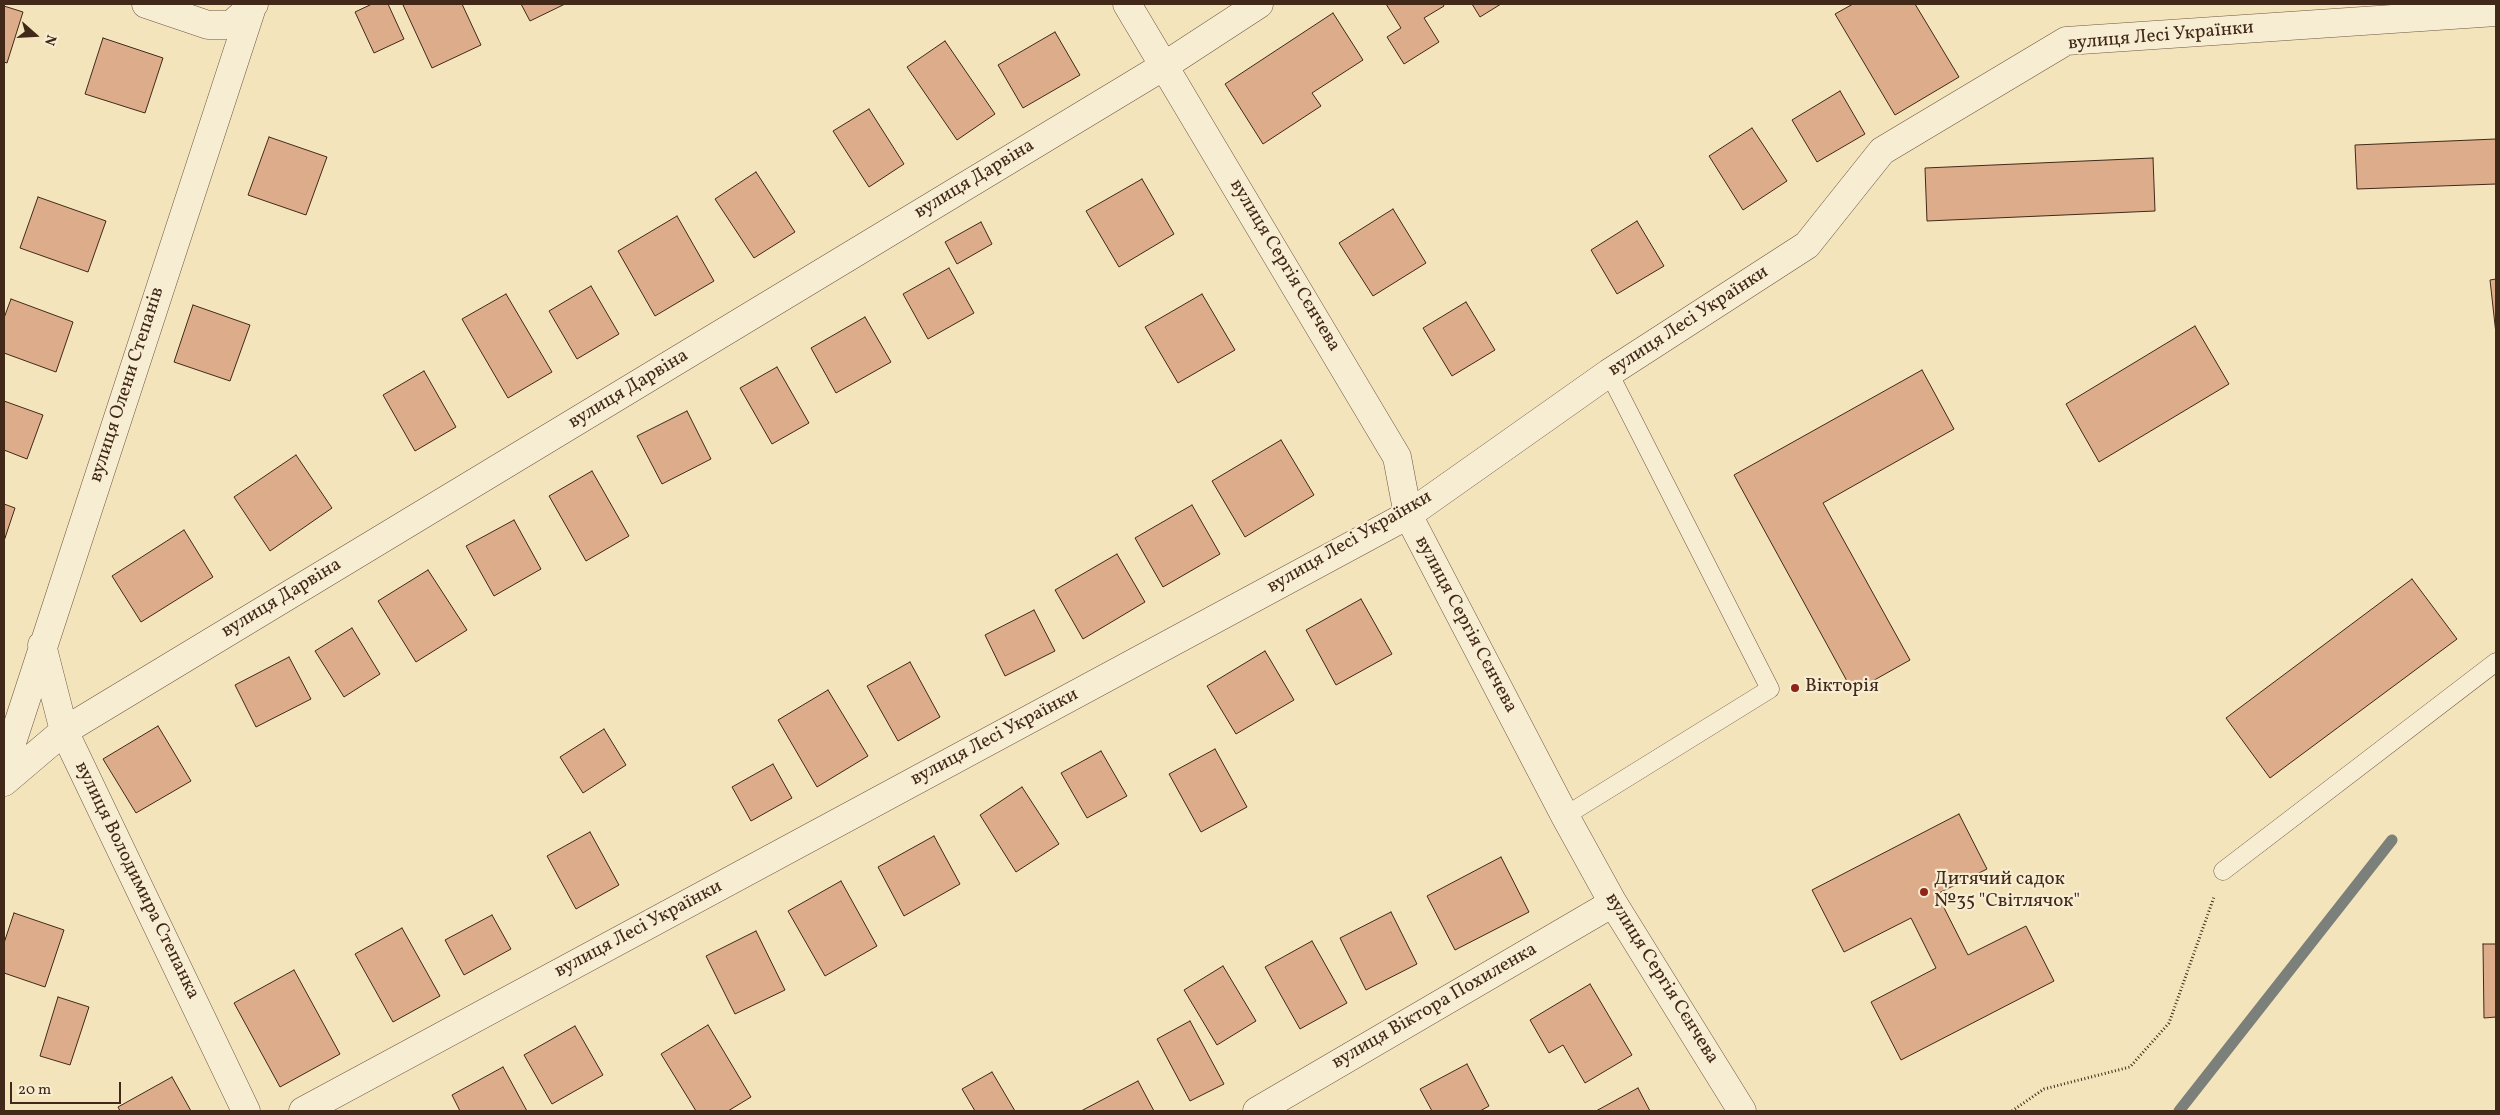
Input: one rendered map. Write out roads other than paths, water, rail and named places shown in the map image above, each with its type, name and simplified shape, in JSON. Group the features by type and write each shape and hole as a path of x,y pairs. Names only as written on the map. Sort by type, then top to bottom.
{"street":[{"path":"146,4 208,25 231,25 253,5"},
{"name":"вулиця Сергія Сєнчева","path":"1127,4 1397,457 1408,515 1565,816 1613,903 1742,1111"},
{"name":"вулиця Дарвіна","path":"4,782 64,731 1164,66 1258,4"},
{"name":"вулиця Олени Степанів","path":"4,767 42,645 253,5"},
{"name":"вулиця Лесі Українки","path":"303,1111 1408,515 1609,373 1807,245 1882,152 2066,41 2496,12"},
{"name":"вулиця Володимира Степанка","path":"42,645 64,731 246,1111"},
{"name":"вулиця Віктора Похиленка","path":"1257,1111 1613,903"}],"lane":[{"path":"1565,816 1770,689 1609,373"},
{"path":"2223,871 2496,662"}],"waterway":[{"path":"2179,1111 2392,840"}],"place":[{"name":"Вікторія","path":"1795,688"},
{"name":"Дитячий садок №35 \"Світлячок\"","path":"1924,892"}]}
